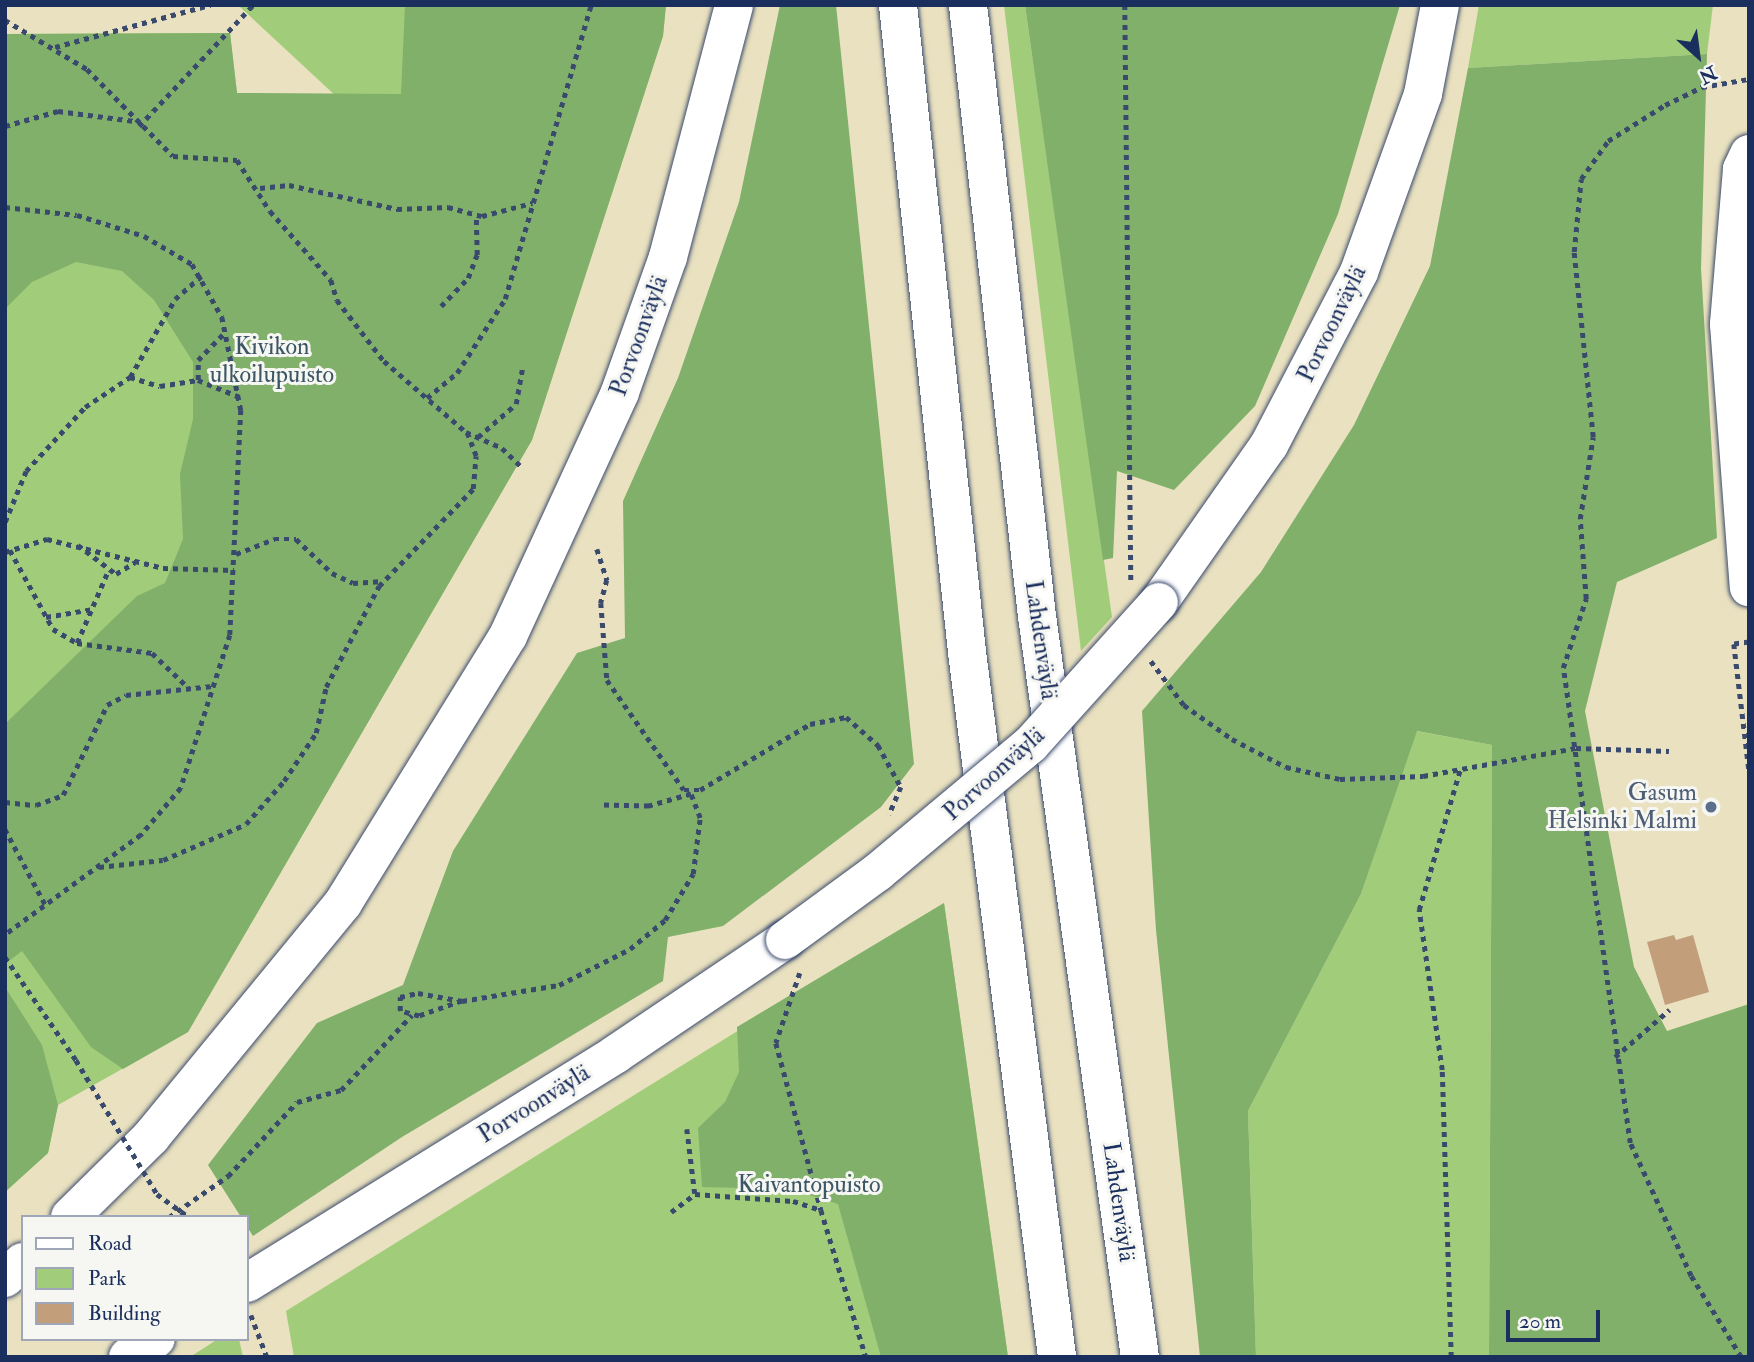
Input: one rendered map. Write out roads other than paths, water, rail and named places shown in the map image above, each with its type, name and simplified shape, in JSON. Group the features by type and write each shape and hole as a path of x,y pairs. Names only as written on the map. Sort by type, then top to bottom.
{"main road":[{"name":"Porvoonväylä","path":"72,1215 151,1137 343,902 508,636 620,392 668,257 734,5"},
{"path":"898,5 967,652 1057,1357"},
{"name":"Lahdenväylä","path":"968,5 1039,630 1140,1357"},
{"name":"Porvoonväylä","path":"248,1282 616,1054 785,940 878,872 1031,744 1158,602 1269,445 1359,272 1423,94 1440,5"},
{"path":"1749,154 1742,169 1729,324 1749,587"},
{"path":"5,1278 21,1264"},
{"path":"128,1357 153,1341"}],"place":[{"name":"Gasum Helsinki Malmi","path":"1711,807"}],"park label":[{"name":"Kivikon ulkoilupuisto","path":"272,361"},
{"name":"Kaivantopuisto","path":"809,1185"}]}
